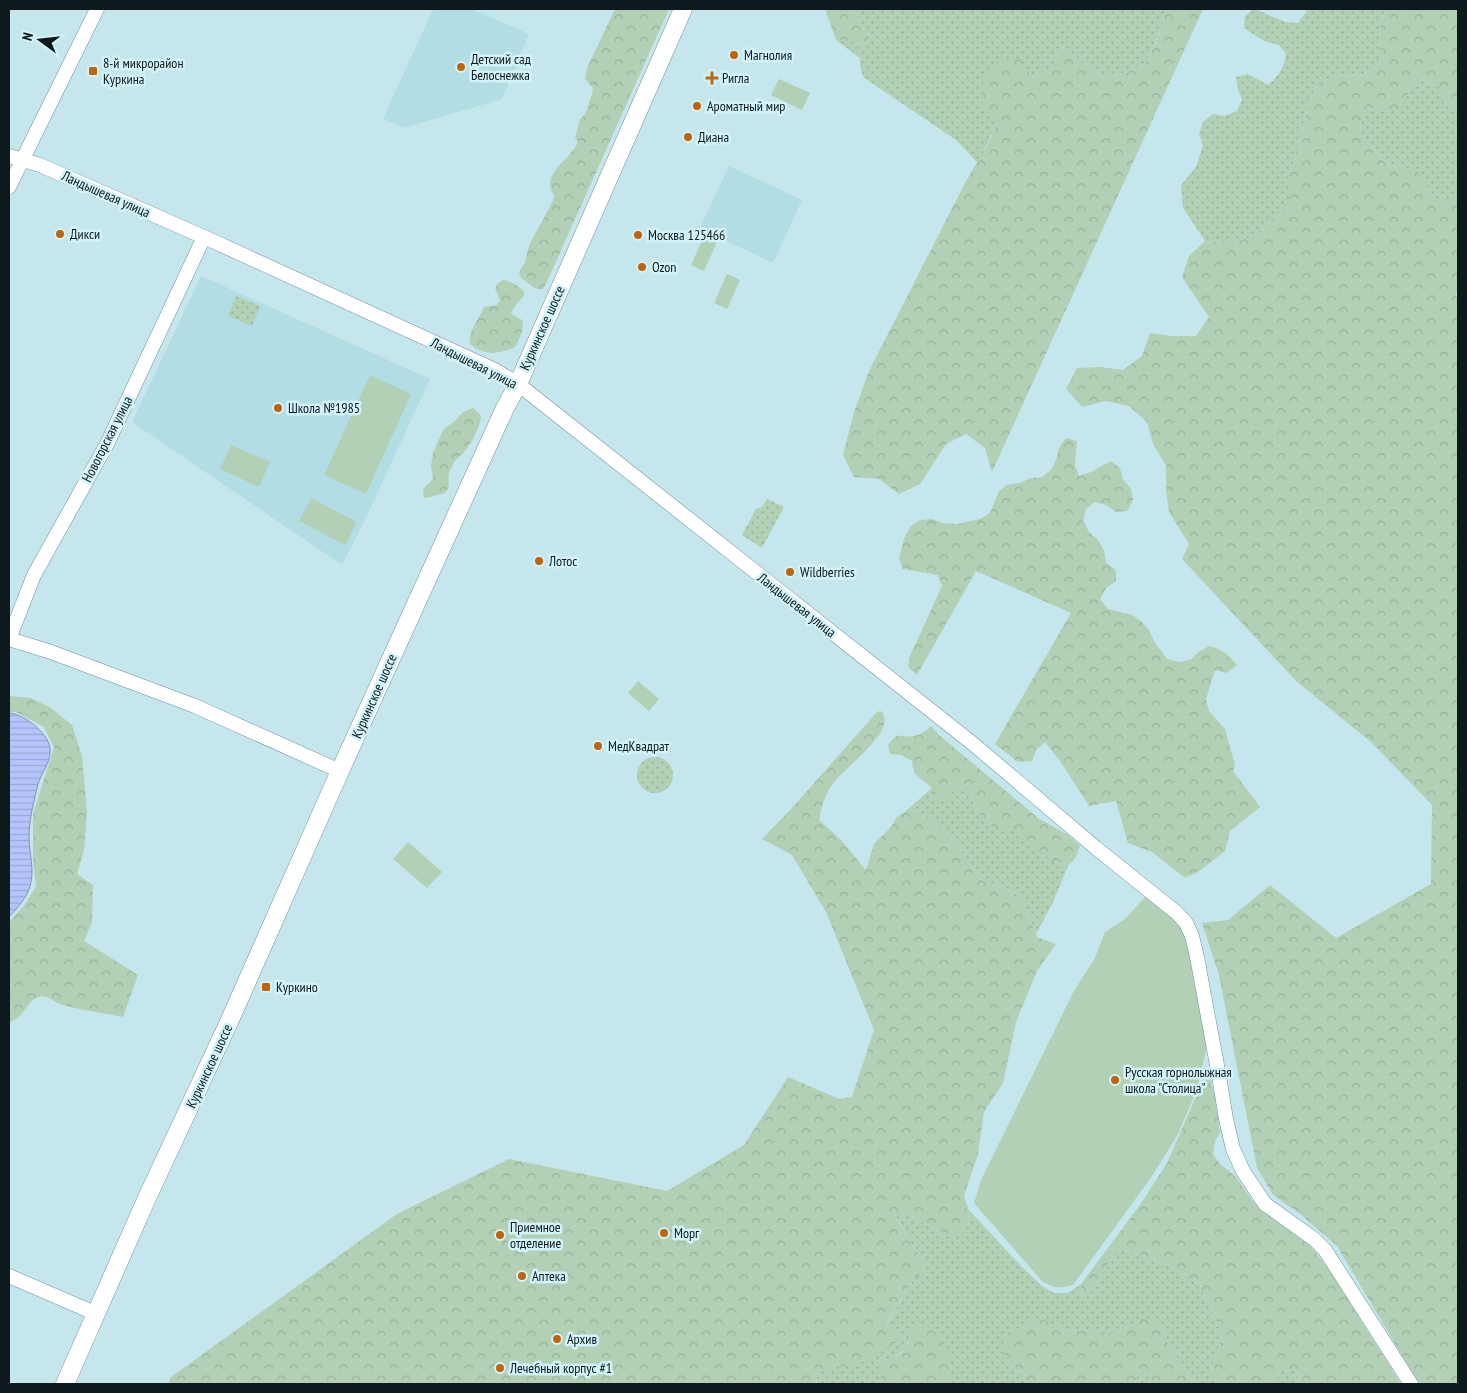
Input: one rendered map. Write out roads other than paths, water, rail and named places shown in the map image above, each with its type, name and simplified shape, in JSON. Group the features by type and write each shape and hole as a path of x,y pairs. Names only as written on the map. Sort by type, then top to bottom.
{"main road":[{"name":"Куркинское шоссе","path":"65,1384 340,771 501,416 518,384 683,9"}],"street":[{"path":"9,187 15,158 97,9"},
{"name":"Ландышевая улица","path":"15,158 40,165 204,237 495,370 518,384 972,743 1096,848 1155,894 1186,923 1192,936 1226,1119 1233,1149 1243,1172 1265,1204 1314,1239 1325,1250 1411,1384"},
{"name":"Новогорская улица","path":"9,639 34,574 107,444 204,237"},
{"path":"9,639 51,652 195,706 340,771"},
{"path":"9,1276 97,1314"}],"water":[{"path":"9,713 22,717 36,726 47,739 50,752 49,760 38,784 31,817 29,837 32,874 30,886 24,899 9,917"}],"place":[{"name":"Магнолия","path":"734,55"},
{"name":"Детский сад Белоснежка","path":"461,67"},
{"name":"8-й микрорайон Куркина","path":"93,71"},
{"name":"Ригла","path":"712,78"},
{"name":"Ароматный мир","path":"697,106"},
{"name":"Диана","path":"688,137"},
{"name":"Дикси","path":"60,234"},
{"name":"Москва 125466","path":"638,235"},
{"name":"Ozon","path":"642,267"},
{"name":"Школа №1985","path":"278,408"},
{"name":"Лотос","path":"539,561"},
{"name":"Wildberries","path":"790,572"},
{"name":"МедКвадрат","path":"598,746"},
{"name":"Куркино","path":"266,987"},
{"name":"Русская горнолыжная школа \"Столица\"","path":"1115,1080"},
{"name":"Морг","path":"664,1233"},
{"name":"Приемное отделение","path":"500,1235"},
{"name":"Аптека","path":"522,1276"},
{"name":"Архив","path":"557,1339"},
{"name":"Лечебный корпус #1","path":"500,1368"}]}
